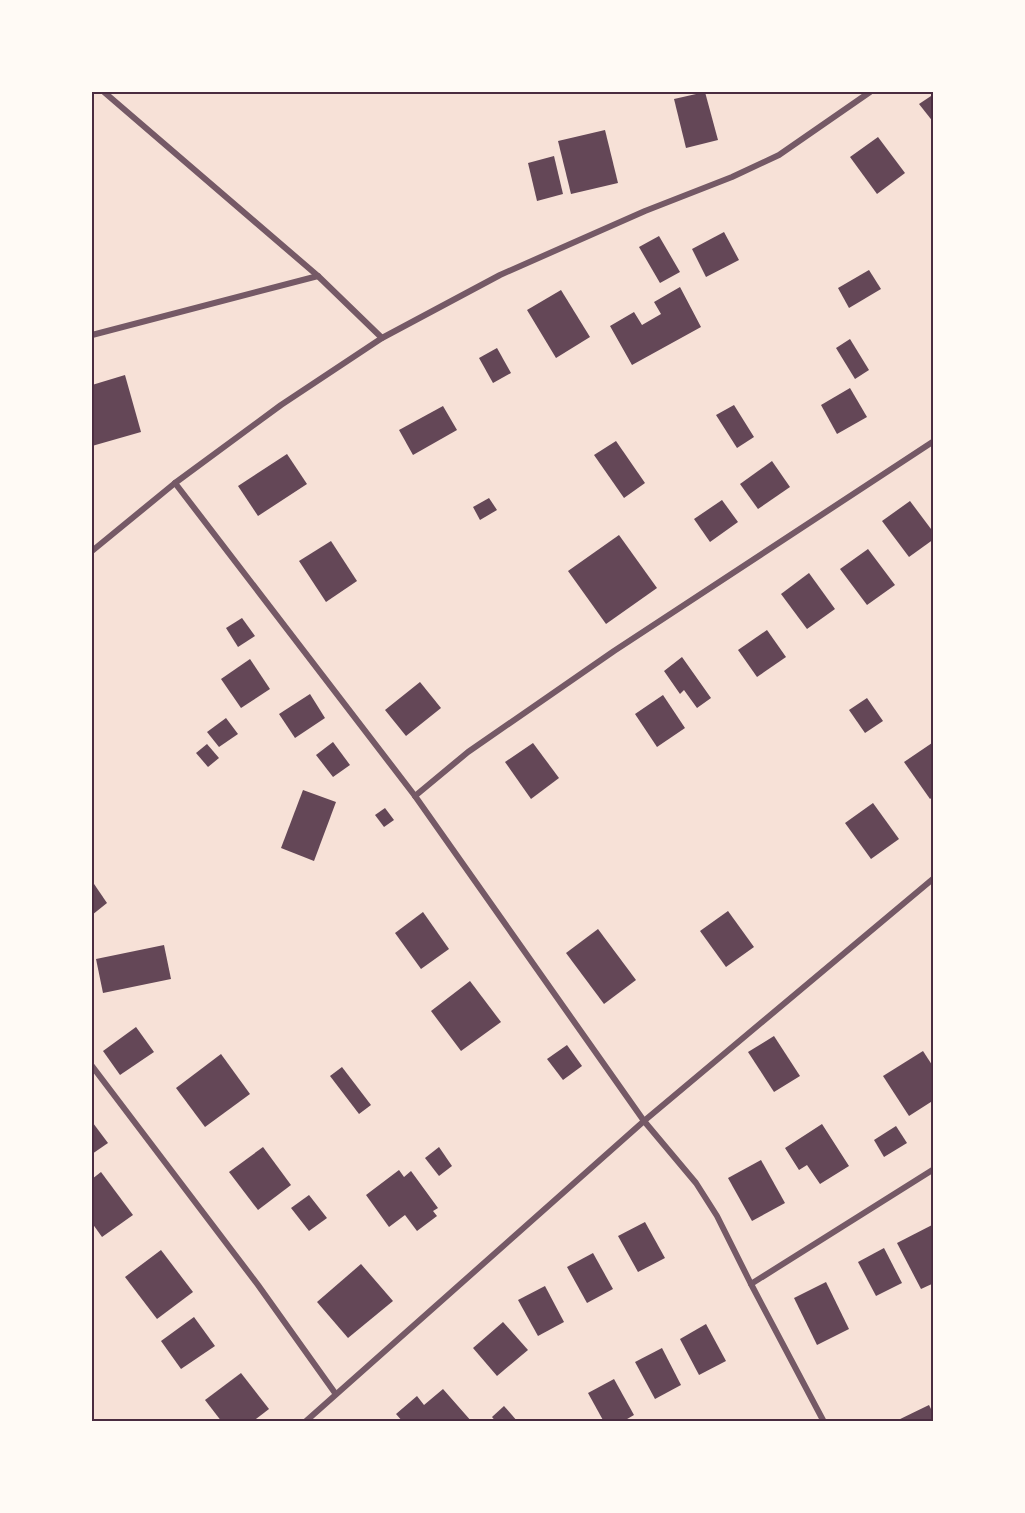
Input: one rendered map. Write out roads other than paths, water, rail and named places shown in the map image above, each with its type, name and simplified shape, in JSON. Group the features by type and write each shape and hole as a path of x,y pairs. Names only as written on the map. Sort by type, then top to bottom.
{"street":[{"path":"104,92 318,276 382,338"},
{"path":"92,551 175,483 282,405 382,338 500,275 771,159 870,92"},
{"path":"92,336 318,276"},
{"path":"415,795 468,752 614,651 933,441"},
{"path":"175,483 415,795 644,1121 696,1183 717,1216 824,1422"},
{"path":"305,1422 644,1121 933,878"},
{"path":"92,1066 258,1285 335,1393"},
{"path":"751,1284 933,1169"}]}
